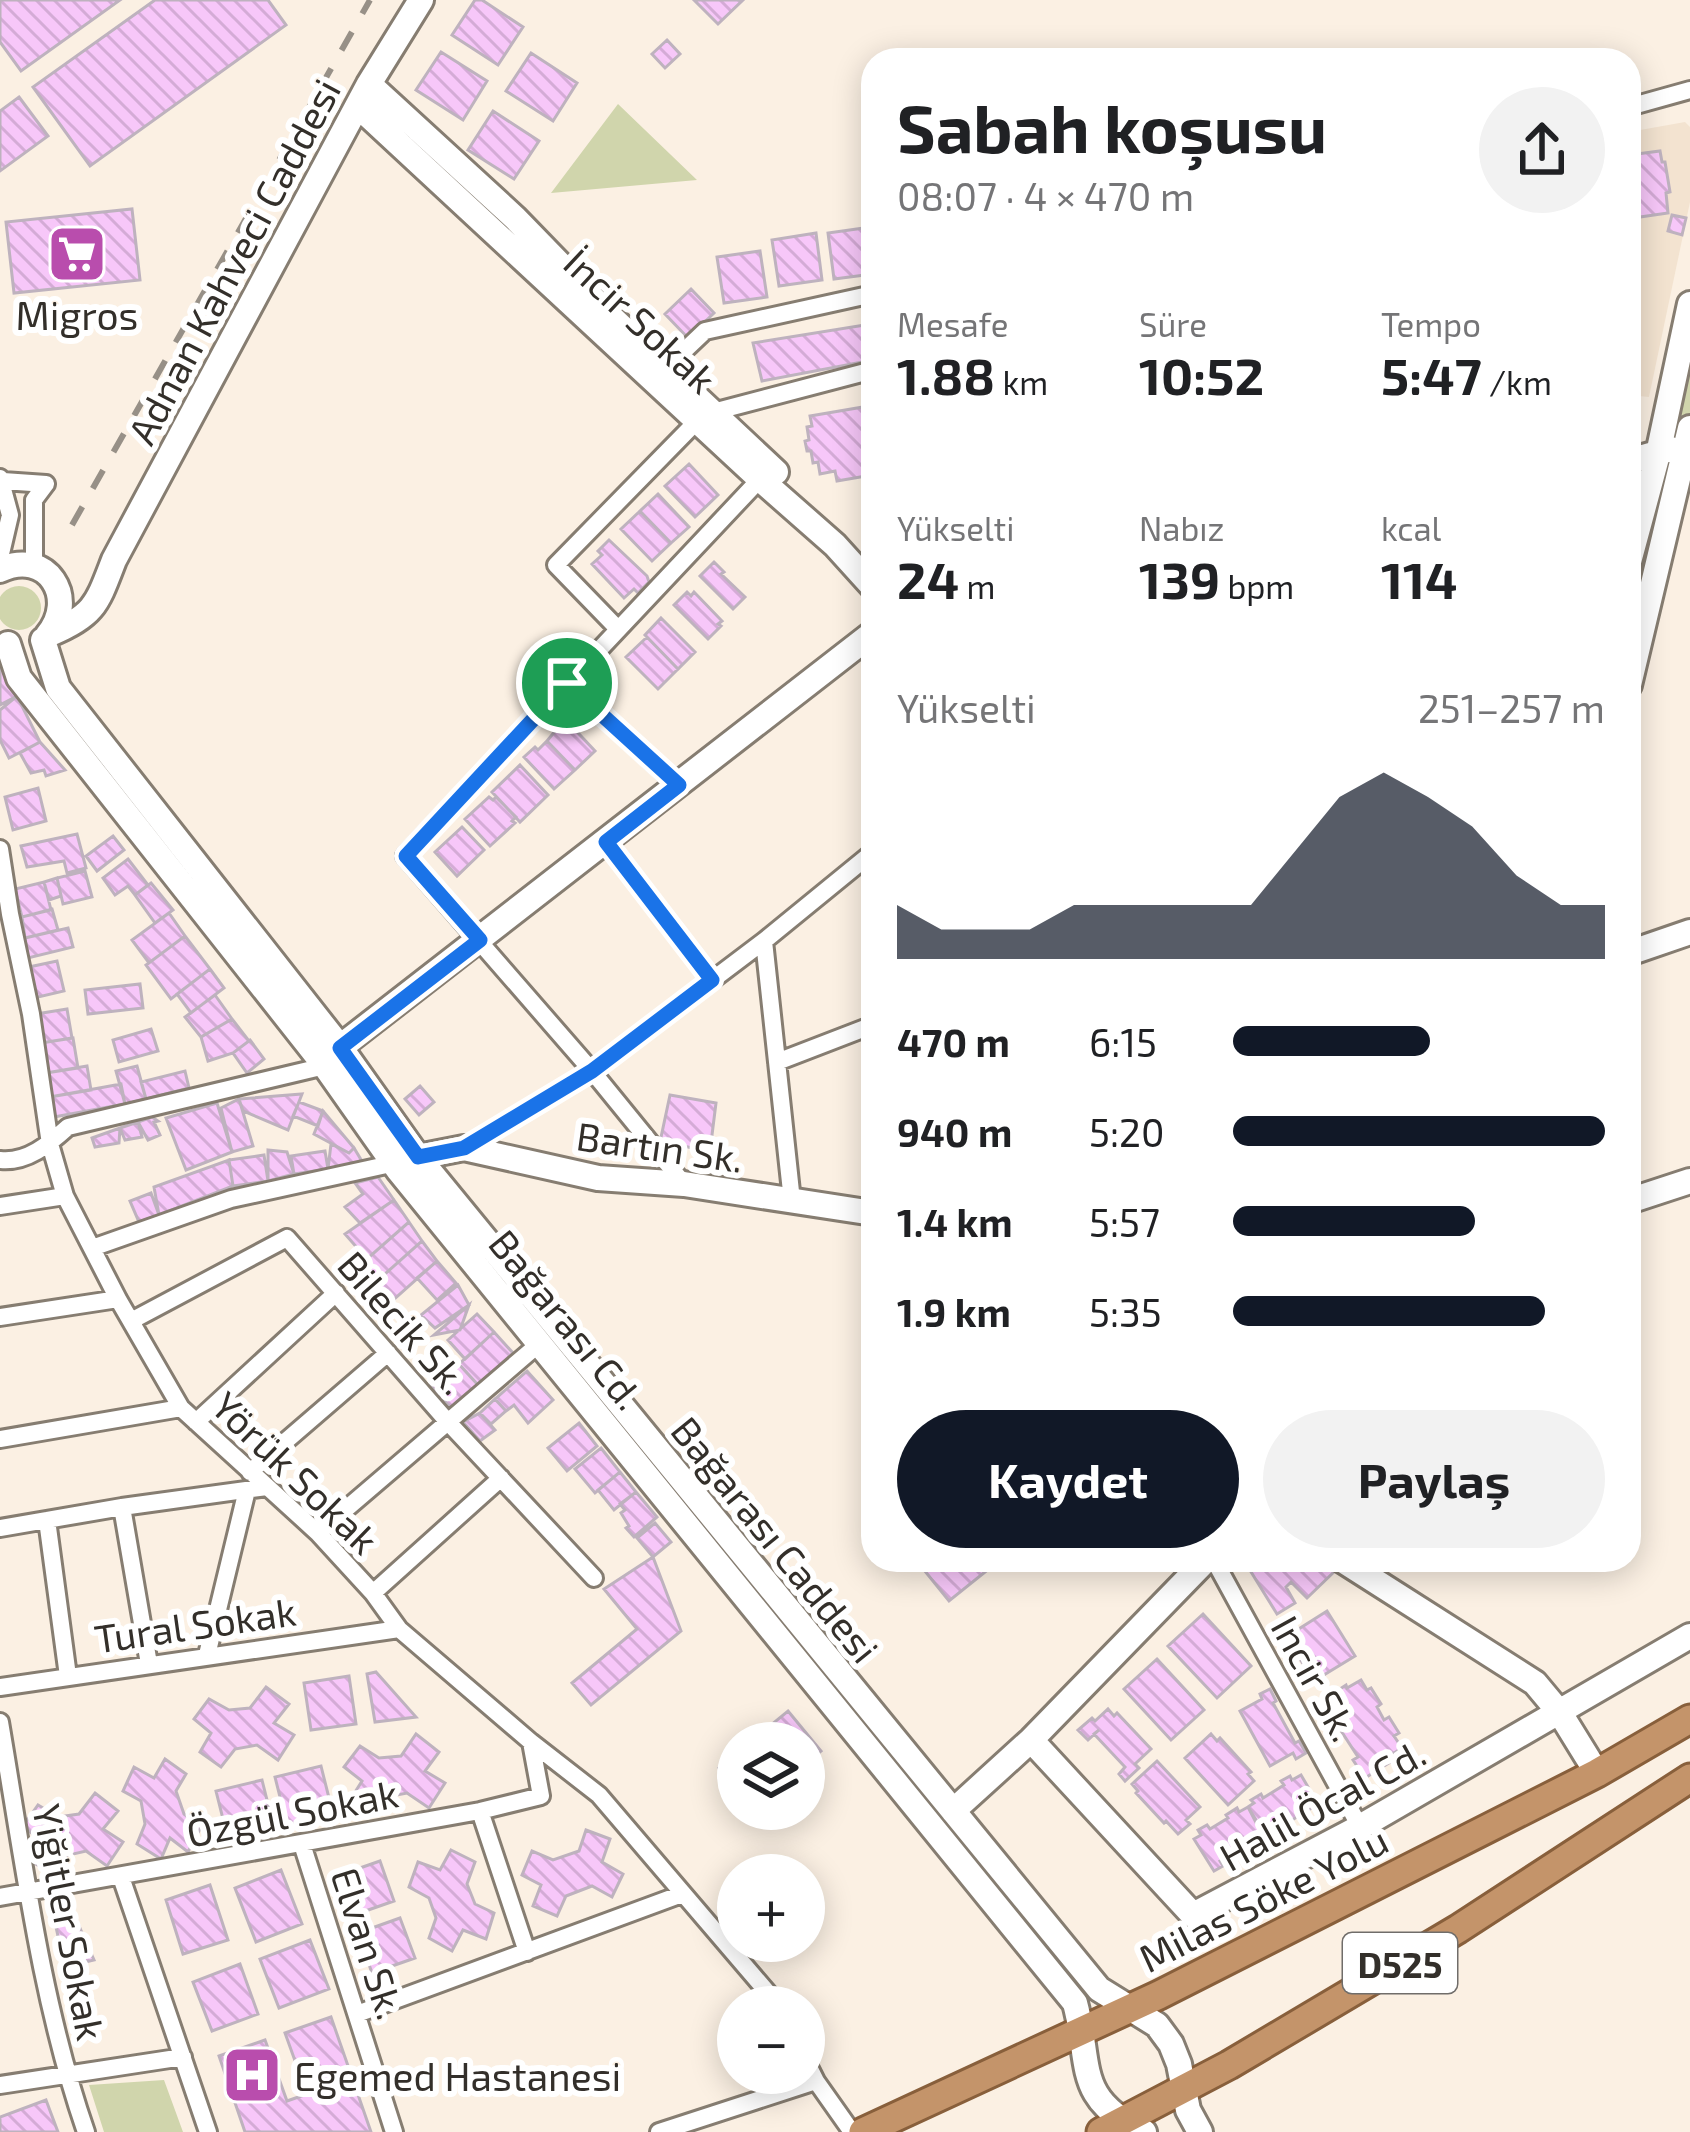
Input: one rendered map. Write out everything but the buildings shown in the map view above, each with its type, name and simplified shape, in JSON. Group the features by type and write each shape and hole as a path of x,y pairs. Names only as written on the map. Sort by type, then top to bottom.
{"highway":[{"name":"Milas Söke Yolu","path":"863,2132 1129,2009 1597,1773 1690,1718"},
{"name":"D525","path":"1122,2128 1457,1929 1690,1778"}],"main road":[{"name":"Adnan Kahveci Caddesi","path":"46,637 77,622 98,602 114,560 363,95 421,0"},
{"name":"İncir Sokak","path":"363,95 514,218 666,368 760,479 861,574"},
{"name":"İncir Sokak","path":"363,95 705,417 835,527 861,558"},
{"path":"1641,517 1690,304"},
{"path":"1641,458 1689,437"},
{"path":"1641,636 1689,437"},
{"path":"55,583 92,578 114,560"},
{"path":"0,570 34,566 46,572 61,596 58,623 46,637 28,645 4,642 19,678 333,1057 861,642"},
{"name":"Bağarası Caddesi","path":"46,637 58,688 406,1160 1099,1989 1129,2009"},
{"path":"1641,949 1690,932"},
{"name":"Bartın Sk.","path":"406,1160 464,1148 598,1178 684,1184 861,1211"},
{"name":"Bağarası Cd.","path":"406,1160 540,1343 1075,2003 1082,2031"},
{"path":"1641,1198 1690,1181"},
{"path":"952,1811 1031,1740 1198,1572"},
{"path":"1361,1572 1535,1683 1597,1773"},
{"name":"Halil Öcal Cd.","path":"1031,1740 1193,1915 1360,1827 1690,1636"},
{"path":"1129,2009 1157,2024 1172,2044 1187,2110 1200,2132"},
{"path":"1082,2031 1086,2077 1122,2128"}],"street":[{"path":"1641,104 1690,90"},
{"path":"666,368 705,331 861,297"},
{"path":"618,629 556,565 705,417 861,373"},
{"path":"684,1184 406,856 760,479"},
{"path":"0,558 10,515 1,480 46,484 34,500 34,566"},
{"path":"567,683 679,785"},
{"path":"606,842 712,980"},
{"name":"Yörük Sokak","path":"0,848 5,911 19,956 50,1144 65,1196 181,1408 249,1481 267,1487 318,1533 399,1629 599,1795 762,1986"},
{"path":"464,1148 592,1071 861,861"},
{"path":"764,941 792,1201"},
{"path":"0,966 19,956"},
{"path":"777,1062 861,1030"},
{"path":"0,1160 15,1162 50,1144 68,1127 333,1057"},
{"name":"Bartın Sk.","path":"92,1248 231,1199 406,1160"},
{"path":"0,1205 65,1196"},
{"name":"Bilecik Sk.","path":"131,1322 287,1238 594,1577"},
{"path":"196,1422 336,1293"},
{"path":"0,1317 118,1299"},
{"path":"318,1533 540,1343"},
{"path":"0,1528 249,1481 388,1353"},
{"path":"0,1439 181,1408"},
{"path":"373,1593 501,1478"},
{"path":"207,1655 249,1481"},
{"path":"122,1507 149,1664"},
{"path":"46,1520 68,1676"},
{"name":"Incir Sk.","path":"1217,1572 1360,1827"},
{"name":"Tural Sokak","path":"0,1687 399,1629"},
{"name":"Yiğitler Sokak","path":"0,1722 65,2073 86,2132"},
{"name":"Özgül Sokak","path":"0,1898 541,1796 531,1742"},
{"path":"480,1810 527,1952"},
{"name":"Elvan Sk.","path":"302,1844 394,2132"},
{"path":"122,1877 208,2132"},
{"path":"357,2014 682,1894"},
{"path":"0,2085 183,2057"},
{"path":"659,2132 776,2094"},
{"path":"825,2094 852,2132"}],"shaded area":[{"path":"1685,122 1690,127 1690,202 1649,397 1641,396 1641,130"}],"green space":[{"path":"618,104 697,180 551,193"},
{"path":"1690,304 1690,442 1641,637 1641,511"},
{"path":"11,588 27,588 39,600 39,616 27,628 11,628 -1,616 -1,600"},
{"path":"164,2080 183,2132 104,2132 89,2085"}],"railway":[{"path":"72,525 370,0"}],"place":[{"name":"Migros","path":"77,254"},
{"name":"Egemed Hastanesi","path":"252,2075"}],"route":[{"path":"567,683 679,785 606,842 712,980 592,1071 464,1148 418,1157 340,1048 480,940 406,856 567,683"}]}
